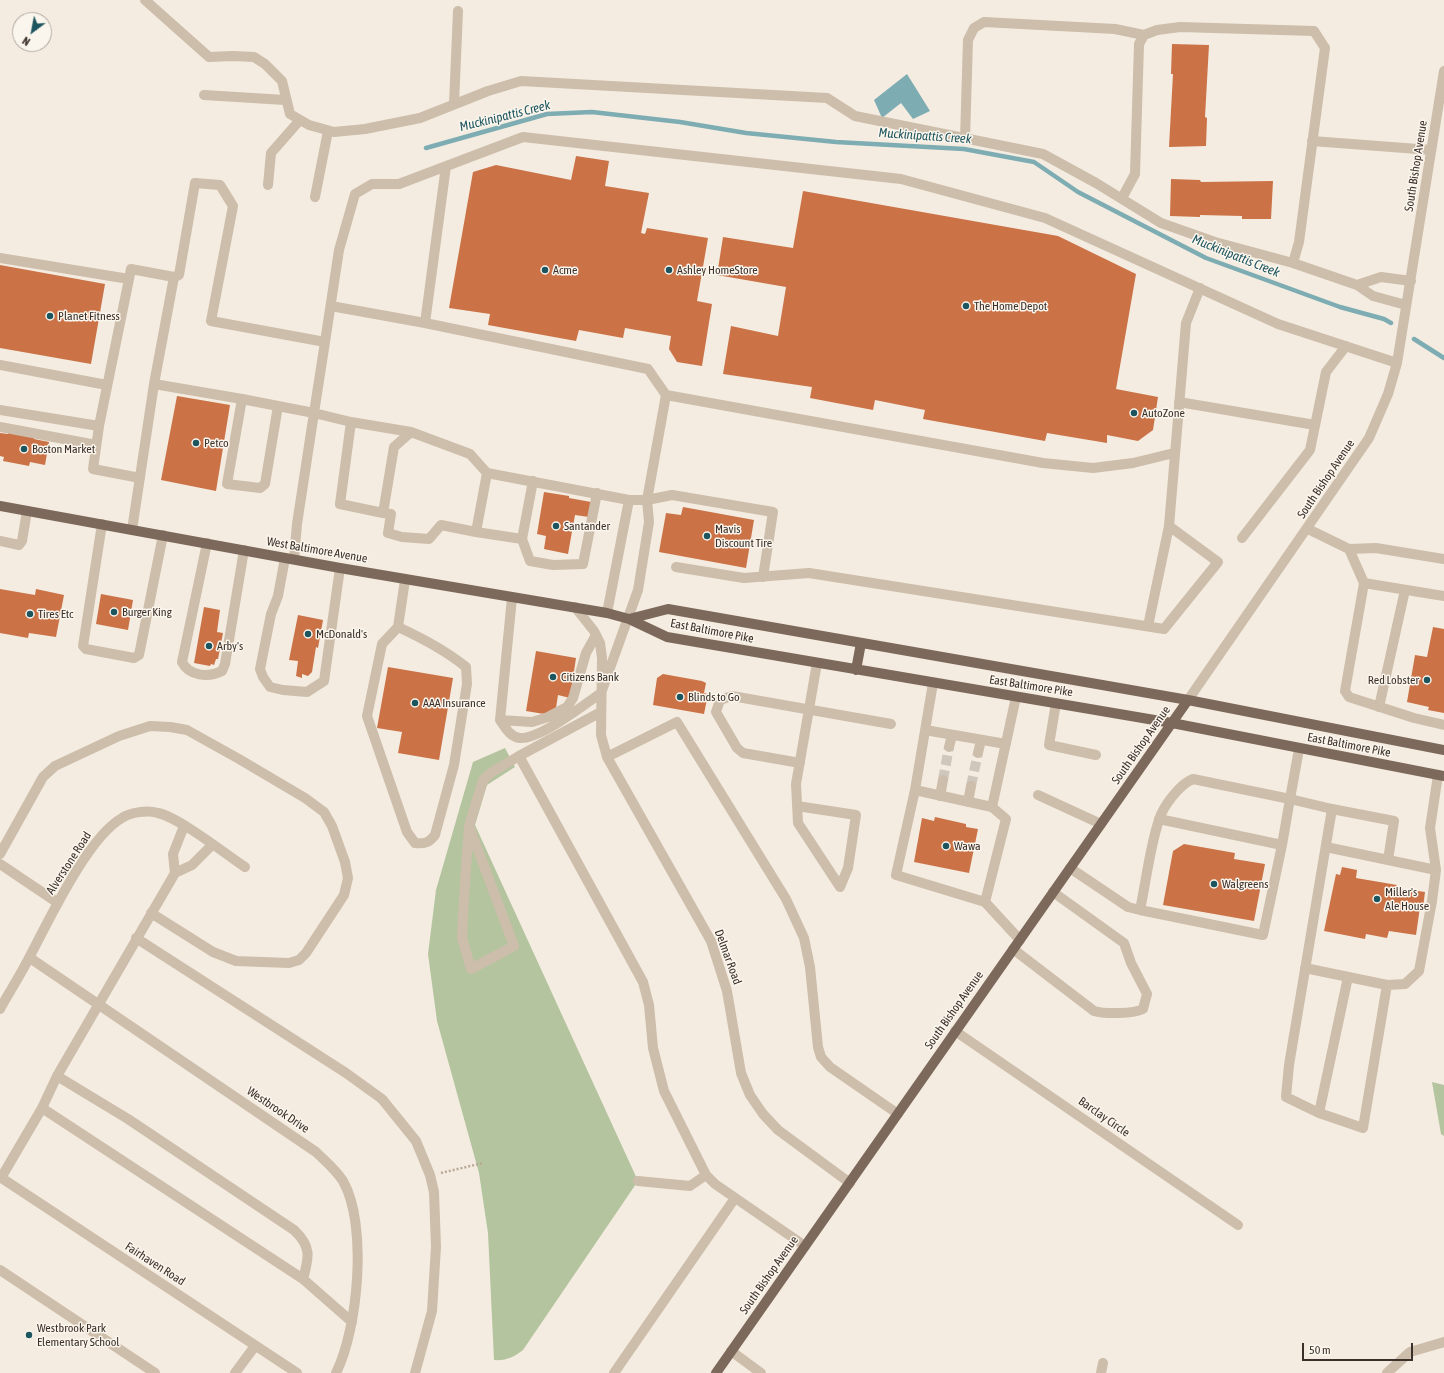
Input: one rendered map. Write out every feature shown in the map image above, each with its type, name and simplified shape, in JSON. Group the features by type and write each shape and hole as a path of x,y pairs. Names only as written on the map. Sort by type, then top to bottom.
{"main road":[{"name":"West Baltimore Avenue","path":"0,506 405,580 575,607 629,619"},
{"name":"East Baltimore Pike","path":"629,619 668,609 1188,700 1444,750"},
{"name":"East Baltimore Pike","path":"629,619 667,637 1172,723 1299,749 1441,775"},
{"path":"856,670 860,643"},
{"name":"South Bishop Avenue","path":"716,1373 1188,700"}],"street":[{"path":"145,0 209,57 254,57 265,64 282,81 285,100 290,114 309,125 328,131 334,132 365,129 420,118 488,91 521,81 827,98 854,116 1044,154 1122,198 1161,223 1215,242 1357,284 1373,296 1406,305"},
{"path":"454,104 458,11"},
{"path":"965,139 968,40 974,28 984,22 1115,29 1144,35 1157,30 1180,27 1314,31 1325,48 1299,242 1293,264"},
{"path":"1122,198 1135,174 1139,44 1144,35"},
{"name":"South Bishop Avenue","path":"1188,700 1308,529 1369,438 1388,394 1397,363 1444,71"},
{"path":"204,95 285,100"},
{"path":"268,185 271,153 300,120"},
{"path":"316,197 328,131"},
{"path":"340,568 324,681 307,692 283,690 270,687 263,677 260,669 271,614 290,559 297,524 339,250 355,194 372,184 399,184 523,137 901,178 1045,218 1278,324 1397,363"},
{"path":"1312,141 1431,150"},
{"path":"425,323 446,166"},
{"path":"140,478 93,469 99,426 131,269 174,277 179,275 195,183 220,186 233,206 211,320 325,342"},
{"path":"0,258 129,280"},
{"path":"132,530 154,384 174,277"},
{"path":"1357,284 1381,277 1411,281"},
{"path":"1148,626 1169,526 1186,323 1200,288"},
{"path":"331,306 425,323 648,369 666,395 1043,463 1093,468 1133,463 1174,453"},
{"path":"1242,538 1310,450 1326,372 1346,346"},
{"path":"0,365 107,385"},
{"path":"154,384 242,399 351,422 411,432 470,454 487,472 629,500 647,500 672,495 773,512 764,577"},
{"name":"Delmar Road","path":"601,693 637,598 649,522 647,500 666,395"},
{"path":"242,399 227,484 260,488 266,484 278,406"},
{"path":"1179,402 1315,425"},
{"path":"0,410 99,426"},
{"path":"351,422 340,504 391,514 388,532 402,537 428,539 442,525 522,539"},
{"path":"0,427 96,445"},
{"path":"383,513 394,447 411,432"},
{"path":"476,532 487,472"},
{"path":"533,481 522,539 530,561 553,565 583,564 597,493"},
{"path":"607,613 629,500"},
{"path":"1,543 19,545 22,541 27,511"},
{"path":"102,524 83,646 86,650 134,658 139,655 163,535"},
{"path":"676,567 744,578 809,573 1164,629 1218,562 1169,526"},
{"path":"1308,529 1349,549 1376,548 1444,559"},
{"path":"207,543 182,662 185,668 207,676 222,671 225,664 244,550"},
{"path":"1349,549 1364,583 1345,691 1349,697 1414,718 1444,725"},
{"path":"398,627 428,641 451,655 466,667 467,684 454,765 435,835 431,840 423,844 415,843 407,832 367,716 382,644 398,627 405,580"},
{"path":"1364,583 1444,596"},
{"path":"1379,706 1405,590"},
{"path":"512,598 500,720 508,732 519,738 531,737 581,708 601,693"},
{"name":"Delmar Road","path":"575,607 596,635 600,643 602,658 601,735 608,757 711,941 727,991 741,1073 750,1095 763,1114 778,1130 850,1183"},
{"path":"500,720 532,722 548,717 567,707 573,698 586,653 596,635"},
{"path":"797,806 856,815 848,868 840,887 798,823 797,806 796,784 817,663"},
{"path":"933,683 915,790 896,875 985,902 1020,940"},
{"path":"800,762 743,753 737,748 716,712 720,700 732,696 891,724"},
{"path":"992,808 1016,697"},
{"path":"1056,703 1050,745 1096,755"},
{"path":"469,826 514,946 471,969 462,938 469,826 483,780 492,772 601,712"},
{"path":"608,757 677,722 786,899 804,938 810,967 818,1047 821,1057 830,1067 898,1114"},
{"path":"0,854 43,777 55,766 119,736 150,726 187,730 239,758 305,798 324,812 332,826 345,862 348,878 347,888 306,953 298,960 289,963 236,961 213,952 151,913"},
{"path":"925,730 1006,744"},
{"path":"949,747 952,735"},
{"path":"978,753 980,740"},
{"path":"1070,868 1128,907 1262,935 1282,845 1299,749"},
{"path":"520,756 643,982 649,1005 653,1048 664,1090 706,1175 715,1184 806,1246"},
{"path":"1305,968 1387,985 1405,984 1419,971 1436,870 1430,828 1441,775"},
{"path":"940,796 943,780"},
{"path":"1140,910 1159,819 1177,790 1186,782 1194,780 1394,821 1388,860"},
{"path":"968,802 971,786"},
{"path":"915,790 992,808 1006,819 985,902"},
{"path":"1038,795 1100,824"},
{"path":"1332,809 1289,1065 1286,1097 1320,1113 1363,1128 1387,985"},
{"name":"Alverstone Road","path":"0,1009 30,958 58,903 94,845 107,829 123,817 139,812 157,813 173,819 245,867"},
{"path":"1159,819 1282,845"},
{"path":"1,1177 42,1108 57,1076 175,873 174,854 184,826"},
{"path":"175,873 192,866 212,845"},
{"path":"1326,847 1436,870"},
{"path":"0,864 58,903"},
{"path":"1013,949 1094,1010 1100,1012 1129,1012 1143,1009 1147,994 1131,963 1124,942 1053,892"},
{"path":"136,938 346,1073 382,1099 416,1142 430,1175 434,1192 436,1247 432,1304 415,1373"},
{"name":"Westbrook Drive","path":"30,958 316,1152 342,1181 354,1212 357,1229 358,1258 352,1322 336,1373"},
{"path":"1320,1113 1348,977"},
{"name":"Barclay Circle","path":"955,1031 1238,1225"},
{"path":"57,1076 128,1119 294,1230 305,1240 309,1254 302,1279"},
{"path":"42,1108 302,1279 352,1322"},
{"path":"638,1181 690,1186 706,1175"},
{"name":"Fairhaven Road","path":"1,1177 297,1373"},
{"path":"614,1373 735,1198"},
{"path":"0,1270 155,1373"},
{"path":"1387,1373 1410,1352 1444,1342"},
{"path":"235,1373 255,1346"},
{"path":"731,1351 761,1373"}],"path":[{"path":"430,1175 484,1163"}],"green space":[{"path":"505,748 515,767 487,785 475,825 638,1181 523,1350 510,1358 494,1360 488,1233 479,1173 437,1021 428,954 436,890 473,762"},
{"path":"1432,1082 1444,1085 1444,1136 1441,1134"}],"water":[{"path":"907,74 930,111 913,119 901,103 882,118 874,100"}],"building":[{"path":"1172,44 1209,45 1205,117 1207,118 1206,146 1169,147 1173,74 1171,74"},
{"name":"Acme","path":"576,156 609,161 605,186 649,193 641,233 645,234 647,228 708,238 697,301 712,304 702,366 677,362 669,349 671,336 625,328 623,338 579,330 576,341 488,325 490,314 449,308 473,172 496,165 571,180"},
{"path":"1171,179 1200,180 1201,182 1273,181 1271,219 1242,219 1242,216 1170,216"},
{"name":"The Home Depot","path":"803,191 1058,236 1136,274 1116,389 1158,397 1153,430 1138,441 1107,435 1107,443 1047,433 1045,441 923,419 925,410 875,400 873,410 810,398 812,387 723,374 731,326 778,336 786,287 717,275 723,237 793,248"},
{"name":"Planet Fitness","path":"0,265 105,284 91,364 0,348"},
{"name":"Petco","path":"177,396 230,405 216,491 161,480"},
{"name":"Boston Market","path":"8,431 34,436 34,439 49,442 45,465 30,462 29,466 3,461 4,457 0,456 0,433 8,434"},
{"name":"Santander","path":"544,492 569,496 569,498 591,502 589,517 575,515 568,554 544,549 546,536 537,534"},
{"name":"Mavis Discount Tire","path":"683,507 754,520 746,568 659,552 666,513 681,515"},
{"name":"Tires Etc","path":"0,589 35,595 36,589 64,595 56,637 29,633 28,638 0,633"},
{"name":"Burger King","path":"101,594 133,600 128,630 96,624"},
{"name":"Arby's","path":"204,607 220,610 217,632 223,633 218,659 216,659 214,665 211,664 210,666 194,663"},
{"name":"McDonald's","path":"298,615 323,620 318,648 316,647 312,672 308,676 302,674 302,678 296,676 298,661 289,660"},
{"name":"Red Lobster","path":"1433,627 1444,629 1444,713 1428,710 1429,707 1407,702 1415,655 1427,657"},
{"name":"Citizens Bank","path":"536,651 576,658 570,698 558,695 556,708 544,714 526,711"},
{"name":"AAA Insurance","path":"388,667 453,678 439,760 398,753 402,732 377,728"},
{"name":"Blinds to Go","path":"663,674 706,683 704,693 708,694 704,714 653,705 657,678"},
{"name":"Wawa","path":"935,817 966,824 966,827 978,829 969,873 914,862 922,818 934,821"},
{"name":"Walgreens","path":"1184,844 1235,853 1234,859 1265,864 1254,921 1163,905 1173,851"},
{"name":"Miller's Ale House","path":"1342,867 1357,870 1356,878 1397,885 1397,888 1425,892 1423,908 1420,907 1416,935 1389,931 1387,938 1366,934 1365,939 1324,931 1336,874 1340,875"}],"waterway":[{"name":"Muckinipattis Creek","path":"426,148 547,114 592,112 680,122 746,133 836,142 964,149 1034,162 1078,192 1206,258 1340,307 1384,319 1391,323"},
{"name":"Muckinipattis Creek","path":"1414,339 1444,358"}],"tunnel":[{"path":"943,780 949,747"},
{"path":"971,786 978,753"}],"place":[{"name":"Acme","path":"545,270"},
{"name":"Ashley HomeStore","path":"669,270"},
{"name":"The Home Depot","path":"966,306"},
{"name":"Planet Fitness","path":"50,316"},
{"name":"AutoZone","path":"1134,413"},
{"name":"Petco","path":"196,443"},
{"name":"Boston Market","path":"24,449"},
{"name":"Santander","path":"556,526"},
{"name":"Mavis Discount Tire","path":"707,536"},
{"name":"Burger King","path":"114,612"},
{"name":"Tires Etc","path":"30,614"},
{"name":"McDonald's","path":"308,634"},
{"name":"Arby's","path":"209,646"},
{"name":"Citizens Bank","path":"553,677"},
{"name":"Red Lobster","path":"1427,680"},
{"name":"Blinds to Go","path":"680,697"},
{"name":"AAA Insurance","path":"415,703"},
{"name":"Wawa","path":"946,846"},
{"name":"Walgreens","path":"1214,884"},
{"name":"Miller's Ale House","path":"1377,899"},
{"name":"Westbrook Park Elementary School","path":"29,1335"}]}
